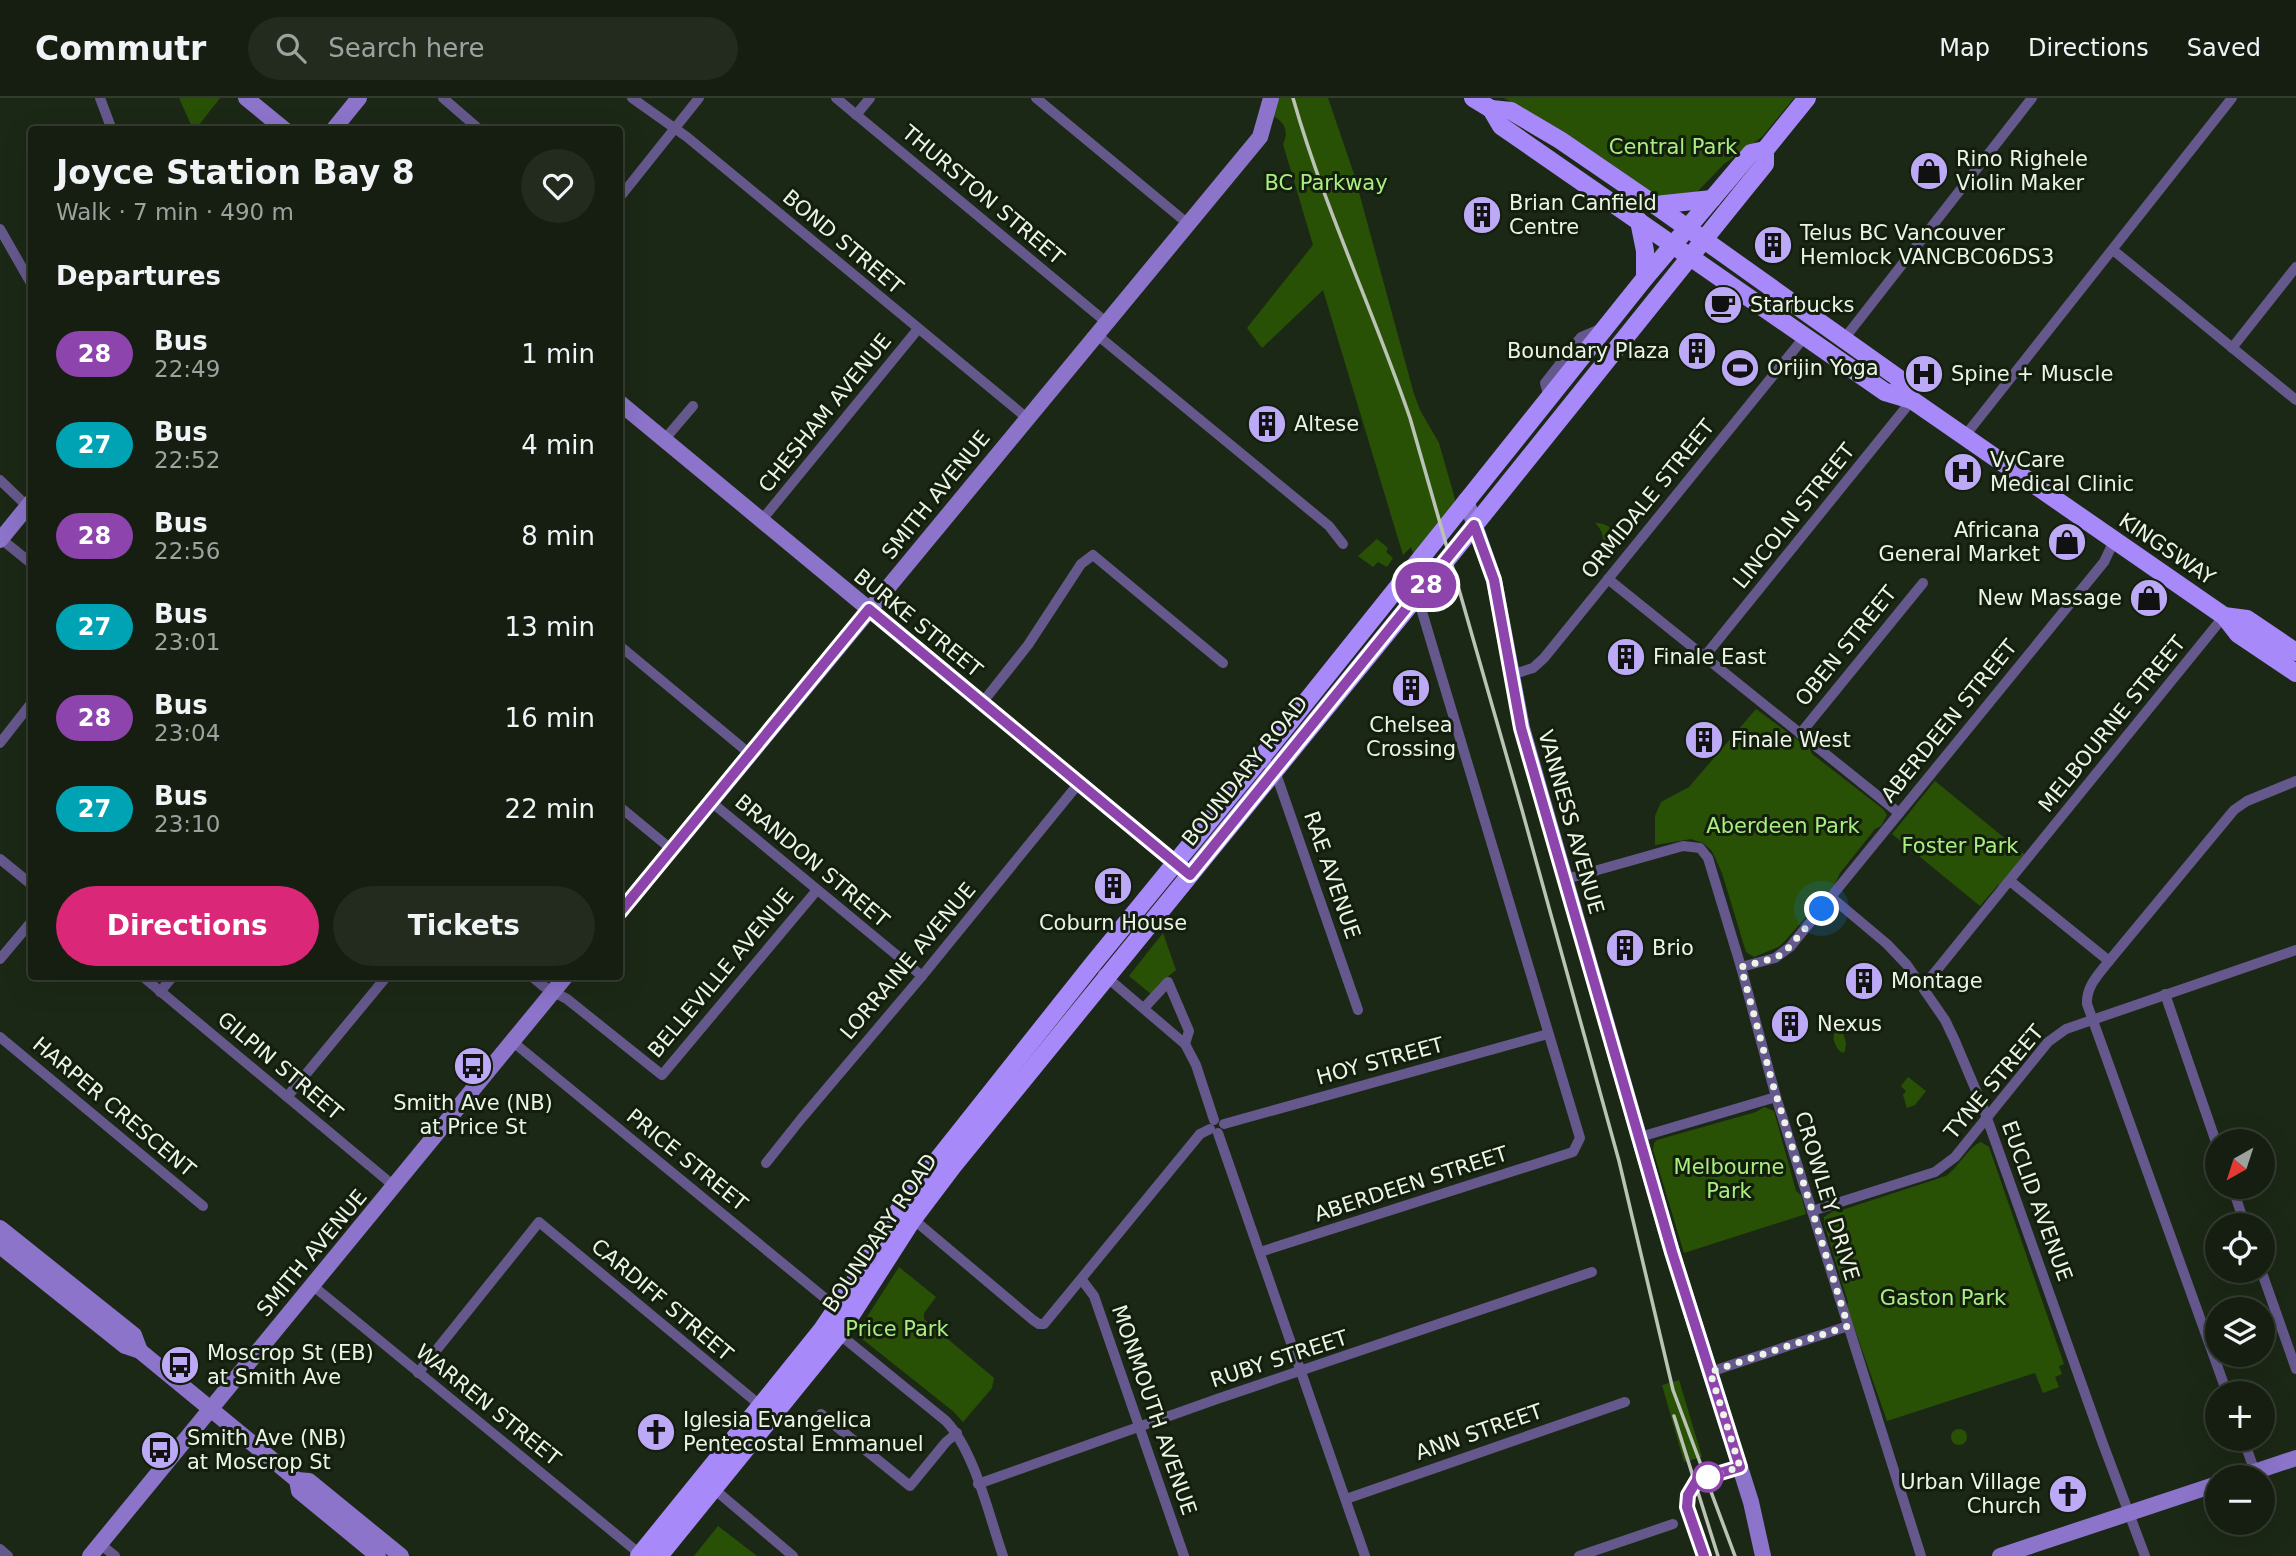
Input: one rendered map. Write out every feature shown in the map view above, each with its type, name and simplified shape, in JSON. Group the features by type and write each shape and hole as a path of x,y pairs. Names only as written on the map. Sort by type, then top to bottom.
{"main road":[{"name":"KINGSWAY","path":"1473,98 1490,109 1501,126 1885,392 1912,400 2224,616 2238,634 2296,673"},
{"name":"BOUNDARY ROAD","path":"659,1556 839,1334 913,1219 953,1166 1765,164 1765,150 1807,98"},
{"name":"KINGSWAY","path":"1490,109 1510,111 1655,205 1897,377 1912,400"},
{"name":"BOUNDARY ROAD","path":"640,1555 838,1308 866,1259 907,1198 1092,965 1645,278 1751,153 1765,150"},
{"path":"1655,205 1712,199"},
{"path":"1639,221 1645,251 1645,278"},
{"name":"KINGSWAY","path":"2224,616 2247,619 2296,652"},
{"path":"839,1334 838,1323 855,1281"}],"street":[{"path":"100,98 110,126"},
{"path":"246,98 280,126"},
{"path":"336,126 359,98"},
{"path":"443,98 475,126"},
{"name":"BOND STREET","path":"632,98 748,186 1027,418"},
{"path":"623,193 699,98"},
{"name":"THURSTON STREET","path":"836,98 1329,526 1343,544"},
{"path":"856,115 870,98"},
{"path":"1036,98 1187,223"},
{"name":"SMITH AVENUE","path":"623,908 1259,137 1270,98"},
{"path":"1844,339 2032,98"},
{"path":"1964,436 2232,98"},
{"path":"0,229 28,278"},
{"path":"2113,250 2296,400"},
{"path":"2232,348 2296,267"},
{"name":"CHESHAM AVENUE","path":"761,521 918,329"},
{"name":"ORMIDALE STREET","path":"1511,675 1538,665 1806,335"},
{"name":"LINCOLN STREET","path":"1705,656 1912,400"},
{"name":"BURKE STREET","path":"623,406 1190,875"},
{"path":"664,440 693,406"},
{"path":"0,480 28,503"},
{"name":"VANNESS AVENUE","path":"1466,500 1494,580 1521,728 1672,1252 1751,1502 1763,1556"},
{"path":"28,505 1,539 28,561"},
{"name":"ABERDEEN STREET","path":"1741,967 1784,953 2104,562 2114,541"},
{"path":"982,703 1028,645 1081,564 1093,555 1223,663"},
{"path":"1608,579 1899,813"},
{"name":"OBEN STREET","path":"1800,734 1923,583"},
{"path":"1417,595 1548,1034"},
{"name":"MELBOURNE STREET","path":"1923,987 2224,616"},
{"path":"623,648 750,754"},
{"path":"0,743 28,707"},
{"name":"RAE AVENUE","path":"1261,758 1275,771 1358,1010"},
{"path":"2223,1381 2087,1004 2088,990 2234,810 2247,801 2296,781"},
{"name":"LORRAINE AVENUE","path":"766,1163 1079,783"},
{"name":"BRANDON STREET","path":"710,802 922,976"},
{"path":"623,809 671,849"},
{"name":"CROWLEY DRIVE","path":"1566,879 1671,849 1693,846 1706,853 1741,967 1776,1097 1921,1556"},
{"path":"0,859 28,882"},
{"path":"2010,881 2109,961"},
{"name":"BELLEVILLE AVENUE","path":"553,992 567,999 662,1075 817,890"},
{"name":"EUCLID AVENUE","path":"1831,897 1887,944 1907,965 1955,1041 1987,1118 2145,1556"},
{"path":"0,959 28,925"},
{"name":"TYNE STREET","path":"1812,1211 1935,1172 1955,1157 2048,1042 2066,1029 2165,994 2295,954"},
{"path":"1092,965 1185,1044 1196,1065 1365,1556"},
{"name":"GILPIN STREET","path":"146,980 394,1186"},
{"path":"160,992 170,980"},
{"path":"287,1097 384,980"},
{"path":"536,980 553,992"},
{"name":"SMITH AVENUE","path":"95,1550 563,980"},
{"path":"1144,1008 1168,982 1189,1031 1185,1044"},
{"path":"2165,994 2211,1129"},
{"name":"ABERDEEN STREET","path":"1260,1252 1573,1152 1580,1138 1548,1034"},
{"name":"HOY STREET","path":"913,1219 1041,1324 1048,1321 1200,1134 1216,1127 1548,1034"},
{"name":"HARPER CRESCENT","path":"0,1037 203,1206"},
{"name":"PRICE STREET","path":"513,1042 838,1308"},
{"path":"1640,1138 1776,1097"},
{"name":"CARDIFF STREET","path":"418,1373 539,1222 761,1406"},
{"path":"0,1228 134,1335 140,1351"},
{"path":"0,1246 125,1346 140,1351 297,1480 309,1481 401,1556"},
{"name":"RUBY STREET","path":"978,1484 1592,1272"},
{"name":"MONMOUTH AVENUE","path":"1082,1280 1094,1296 1184,1556"},
{"path":"2266,1283 2296,1369"},
{"name":"WARREN STREET","path":"312,1285 640,1555"},
{"path":"1710,1372 1848,1326"},
{"path":"839,1334 946,1421 957,1433 1003,1556"},
{"name":"ANN STREET","path":"1346,1499 1625,1402"},
{"path":"821,1414 910,1486 946,1442 957,1433"},
{"path":"2275,1465 2296,1458"},
{"path":"297,1480 299,1491 378,1556"},
{"path":"2000,1556 2205,1488"},
{"path":"713,1489 793,1556"},
{"path":"1579,1556 1673,1524"},
{"path":"0,1549 8,1556"},
{"path":"95,1550 115,1556"}],"green space":[{"path":"179,98 220,98 198,126 192,126"},
{"name":"BC Parkway","path":"1275,98 1328,98 1354,174 1414,394 1439,443 1455,499 1454,506 1414,556 1411,547 1403,555 1323,290 1262,348 1247,328 1313,245 1283,144 1285,128 1273,116"},
{"name":"Central Park","path":"1504,98 1794,98 1762,137 1724,164 1696,193 1661,196"},
{"path":"1595,523 1606,525 1613,532 1614,540 1606,550 1601,531"},
{"path":"1377,539 1388,548 1386,552 1393,558 1387,567 1378,562 1373,567 1358,556"},
{"name":"Aberdeen Park","path":"1756,709 1810,749 1812,754 1883,809 1887,815 1881,826 1875,829 1840,873 1835,884 1784,942 1754,957 1746,952 1722,873 1712,851 1703,843 1691,839 1655,845 1655,816 1661,802 1689,787"},
{"name":"Foster Park","path":"1935,781 2024,854 2002,884 1998,885 1980,906 1892,834"},
{"path":"1163,933 1176,970 1151,994 1129,976"},
{"path":"1838,1031 1843,1033 1846,1043 1843,1053 1837,1048 1834,1039 1834,1034"},
{"path":"1908,1077 1926,1091 1915,1105 1907,1108 1903,1095 1906,1091 1901,1086"},
{"name":"Melbourne Park","path":"1764,1107 1774,1111 1796,1191 1801,1195 1806,1214 1684,1253 1653,1150 1654,1143 1756,1112"},
{"name":"Gaston Park","path":"1981,1142 1989,1147 2064,1364 2059,1366 2062,1374 2055,1377 2059,1387 2043,1393 2035,1373 1887,1421 1847,1307 1848,1302 1824,1217 1835,1210 1839,1211 1946,1176"},
{"name":"Price Park","path":"899,1267 936,1297 924,1313 924,1319 994,1378 992,1388 963,1422 856,1334"},
{"path":"1679,1380 1702,1457 1684,1462 1662,1385"},
{"path":"1956,1429 1962,1429 1967,1437 1965,1443 1956,1445 1951,1440 1951,1434"},
{"path":"718,1526 757,1556 694,1556"}],"railway":[{"path":"1293,98 1319,179 1410,418 1619,1161 1673,1390 1735,1556"},
{"path":"1674,1416 1718,1556"}],"bus line":[{"name":"28","path":"623,908 869,609 1190,875 1474,525 1494,580 1521,728 1672,1252 1740,1467 1697,1480 1688,1495 1687,1507 1704,1556"}],"place":[{"name":"Rino Righele Violin Maker","path":"1929,171"},
{"name":"Brian Canfield Centre","path":"1482,215"},
{"name":"Telus BC Vancouver Hemlock VANCBC06DS3","path":"1773,245"},
{"name":"Starbucks","path":"1723,305"},
{"name":"Boundary Plaza","path":"1697,351"},
{"name":"Orijin Yoga","path":"1740,368"},
{"name":"Spine + Muscle","path":"1924,374"},
{"name":"Altese","path":"1267,424"},
{"name":"VyCare Medical Clinic","path":"1963,472"},
{"name":"Africana General Market","path":"2067,542"},
{"name":"New Massage","path":"2149,598"},
{"name":"Finale East","path":"1626,657"},
{"name":"Chelsea Crossing","path":"1411,688"},
{"name":"Finale West","path":"1704,740"},
{"name":"Coburn House","path":"1113,886"},
{"name":"Brio","path":"1625,948"},
{"name":"Montage","path":"1864,981"},
{"name":"Nexus","path":"1790,1024"},
{"name":"Smith Ave (NB) at Price St","path":"473,1066"},
{"name":"Moscrop St (EB) at Smith Ave","path":"180,1365"},
{"name":"Iglesia Evangelica Pentecostal Emmanuel","path":"656,1432"},
{"name":"Smith Ave (NB) at Moscrop St","path":"160,1450"},
{"name":"Urban Village Church","path":"2068,1494"}],"route":[{"path":"1708,1477 1740,1467 1710,1372 1848,1326 1773,1085 1741,967 1784,953 1822,909"}]}
